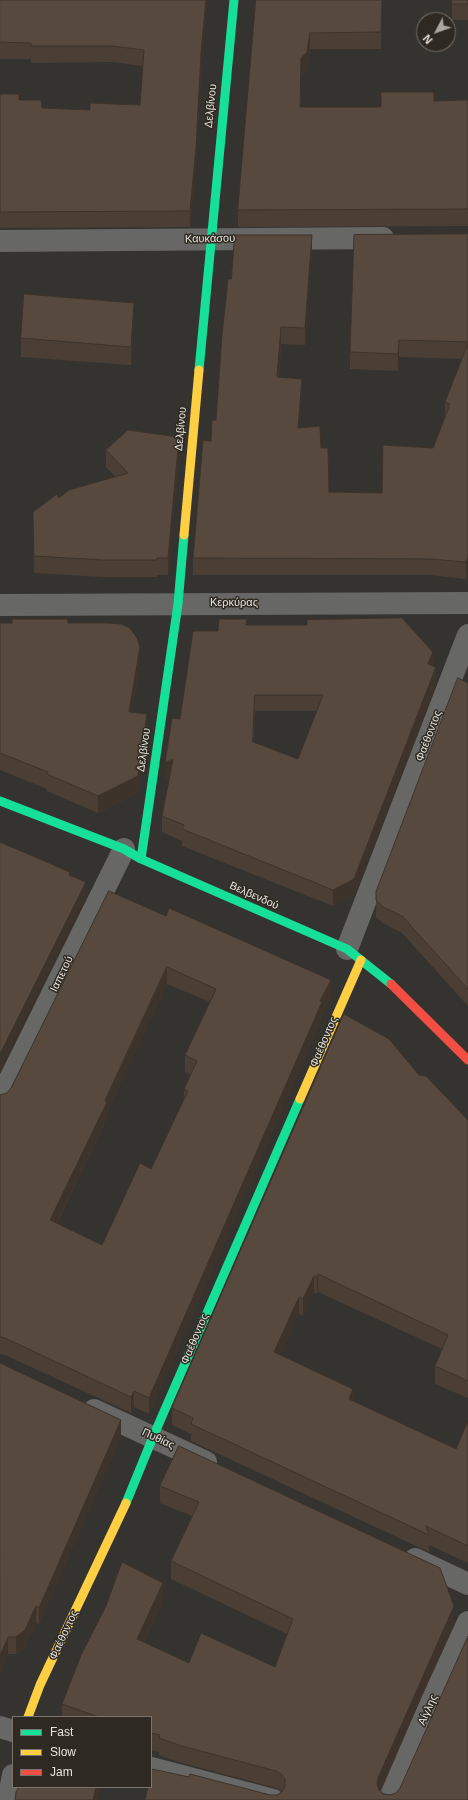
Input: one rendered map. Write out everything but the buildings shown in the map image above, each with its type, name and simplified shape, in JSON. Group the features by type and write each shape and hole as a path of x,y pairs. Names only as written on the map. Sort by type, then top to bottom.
{"street":[{"name":"Δελβίνου","path":"132,854 178,604 210,239 234,0"},
{"name":"Καυκάσου","path":"0,240 406,238"},
{"name":"Κερκύρας","path":"0,605 468,603"},
{"name":"Φαέθοντος","path":"28,1716 40,1685 135,1484 153,1437 354,955 464,659 468,635"},
{"name":"Βελβενδού","path":"0,801 132,854 354,955 396,988 468,1060"},
{"name":"Ιαπετού","path":"0,1099 132,854"},
{"name":"Πυθίας","path":"76,1402 225,1470"},
{"path":"396,1550 468,1584"},
{"name":"Αίγλης","path":"389,1800 468,1622"},
{"path":"0,1727 12,1731"},
{"path":"152,1768 273,1800"},
{"path":"8,1800 12,1779"}],"traffic: fast":[{"path":"199,370 234,0"},
{"path":"141,859 178,604 184,535"},
{"path":"0,801 124,849 141,859 347,949 391,984"},
{"path":"126,1503 153,1437 300,1099"}],"traffic: slow":[{"path":"184,535 199,370"},
{"path":"300,1099 361,960"},
{"path":"28,1716 40,1685 126,1503"}],"traffic: jam":[{"path":"391,984 468,1060"}]}
